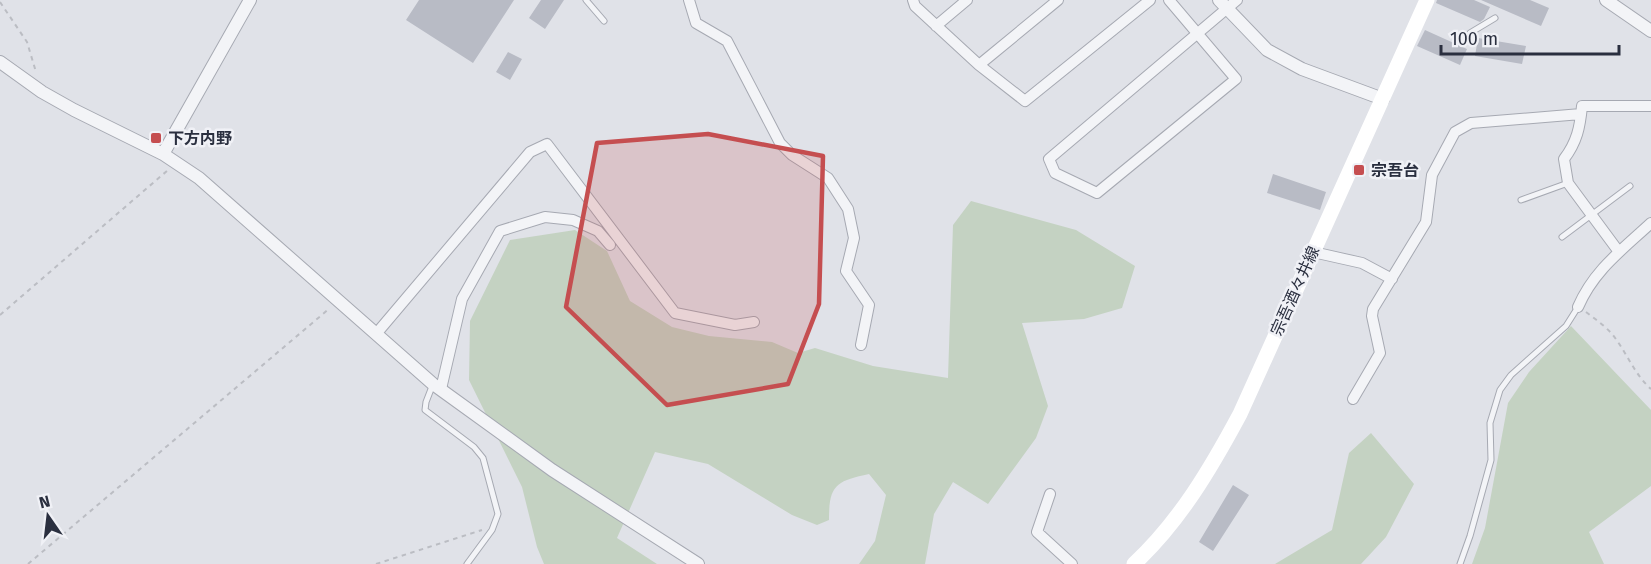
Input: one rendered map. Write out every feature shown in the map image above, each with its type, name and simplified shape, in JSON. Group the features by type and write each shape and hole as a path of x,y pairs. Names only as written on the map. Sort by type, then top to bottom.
{"main road":[{"name":"宗吾酒々井線","path":"1134,564 1173,523 1220,452 1240,414 1427,0"}],"street":[{"path":"163,154 250,0"},
{"path":"689,0 696,23 727,41 780,143 792,154 828,178 848,209 854,238 846,271 868,305 861,345"},
{"path":"913,0 915,6 936,26 1025,101 1150,0"},
{"path":"936,26 967,0"},
{"path":"980,65 1058,0"},
{"path":"1168,0 1197,33 1236,79 1097,193 1055,173 1049,159 1197,33 1223,4 1237,0"},
{"path":"1606,0 1651,31"},
{"path":"1223,4 1267,50 1302,69 1383,99"},
{"path":"0,62 42,92 163,154 199,178 437,387 552,470 698,564"},
{"path":"1619,252 1568,183 1564,159 1575,144 1581,124 1582,106 1651,106"},
{"path":"1353,399 1380,353 1372,316 1373,309 1426,222 1432,175 1455,132 1471,123 1581,114"},
{"path":"376,334 530,152 547,144 675,313 735,325 754,322"},
{"path":"437,387 462,299 500,231 544,217 573,220 598,231 610,245"},
{"path":"1578,308 1586,290 1603,266 1651,223"},
{"path":"1313,252 1362,263 1392,279"},
{"path":"1050,494 1037,532 1072,564"}],"lane":[{"path":"586,0 604,21"},
{"path":"1470,33 1495,18"},
{"path":"1521,200 1568,183"},
{"path":"1562,237 1630,186"},
{"path":"1460,564 1491,460 1490,423 1500,390 1511,375 1566,326 1578,308"},
{"path":"437,387 425,410 474,447 483,458 498,514 494,526 467,564"}],"path":[{"path":"0,2 27,42 42,92"},
{"path":"0,315 176,163"},
{"path":"28,564 337,301"},
{"path":"1578,308 1601,322 1613,335 1636,371 1651,389"},
{"path":"376,564 494,526"}],"highlighted area":[{"path":"708,134 823,156 819,304 788,384 667,405 566,307 597,143"}],"green space":[{"path":"971,201 1076,230 1135,266 1122,308 1084,319 1022,323 1048,406 1036,438 988,504 953,482 934,514 925,564 859,564 875,541 886,495 869,474 849,479 837,486 831,499 829,520 817,525 792,515 708,464 655,452 617,538 657,564 544,564 537,547 522,487 469,380 470,321 510,240 575,230 607,251 630,301 672,327 709,336 772,342 798,353 815,348 873,366 948,378 953,225"},
{"path":"1571,326 1651,410 1651,486 1589,532 1604,564 1472,564 1485,528 1508,403 1529,372"},
{"path":"1371,433 1414,484 1386,537 1361,564 1275,564 1332,530 1349,453"}],"building":[{"path":"419,0 514,0 473,63 406,20"},
{"path":"541,0 564,0 545,29 529,18"},
{"path":"1437,0 1474,0 1490,7 1480,22 1436,3"},
{"path":"1481,0 1530,0 1549,8 1541,26"},
{"path":"1425,30 1467,49 1460,65 1417,46"},
{"path":"1478,38 1526,46 1522,64 1475,56"},
{"path":"508,52 522,59 510,80 496,72"},
{"path":"1273,174 1326,192 1320,210 1267,193"},
{"path":"1233,485 1249,495 1213,551 1199,542"}],"place":[{"name":"下方内野","path":"156,138"},
{"name":"宗吾台","path":"1359,170"}]}
